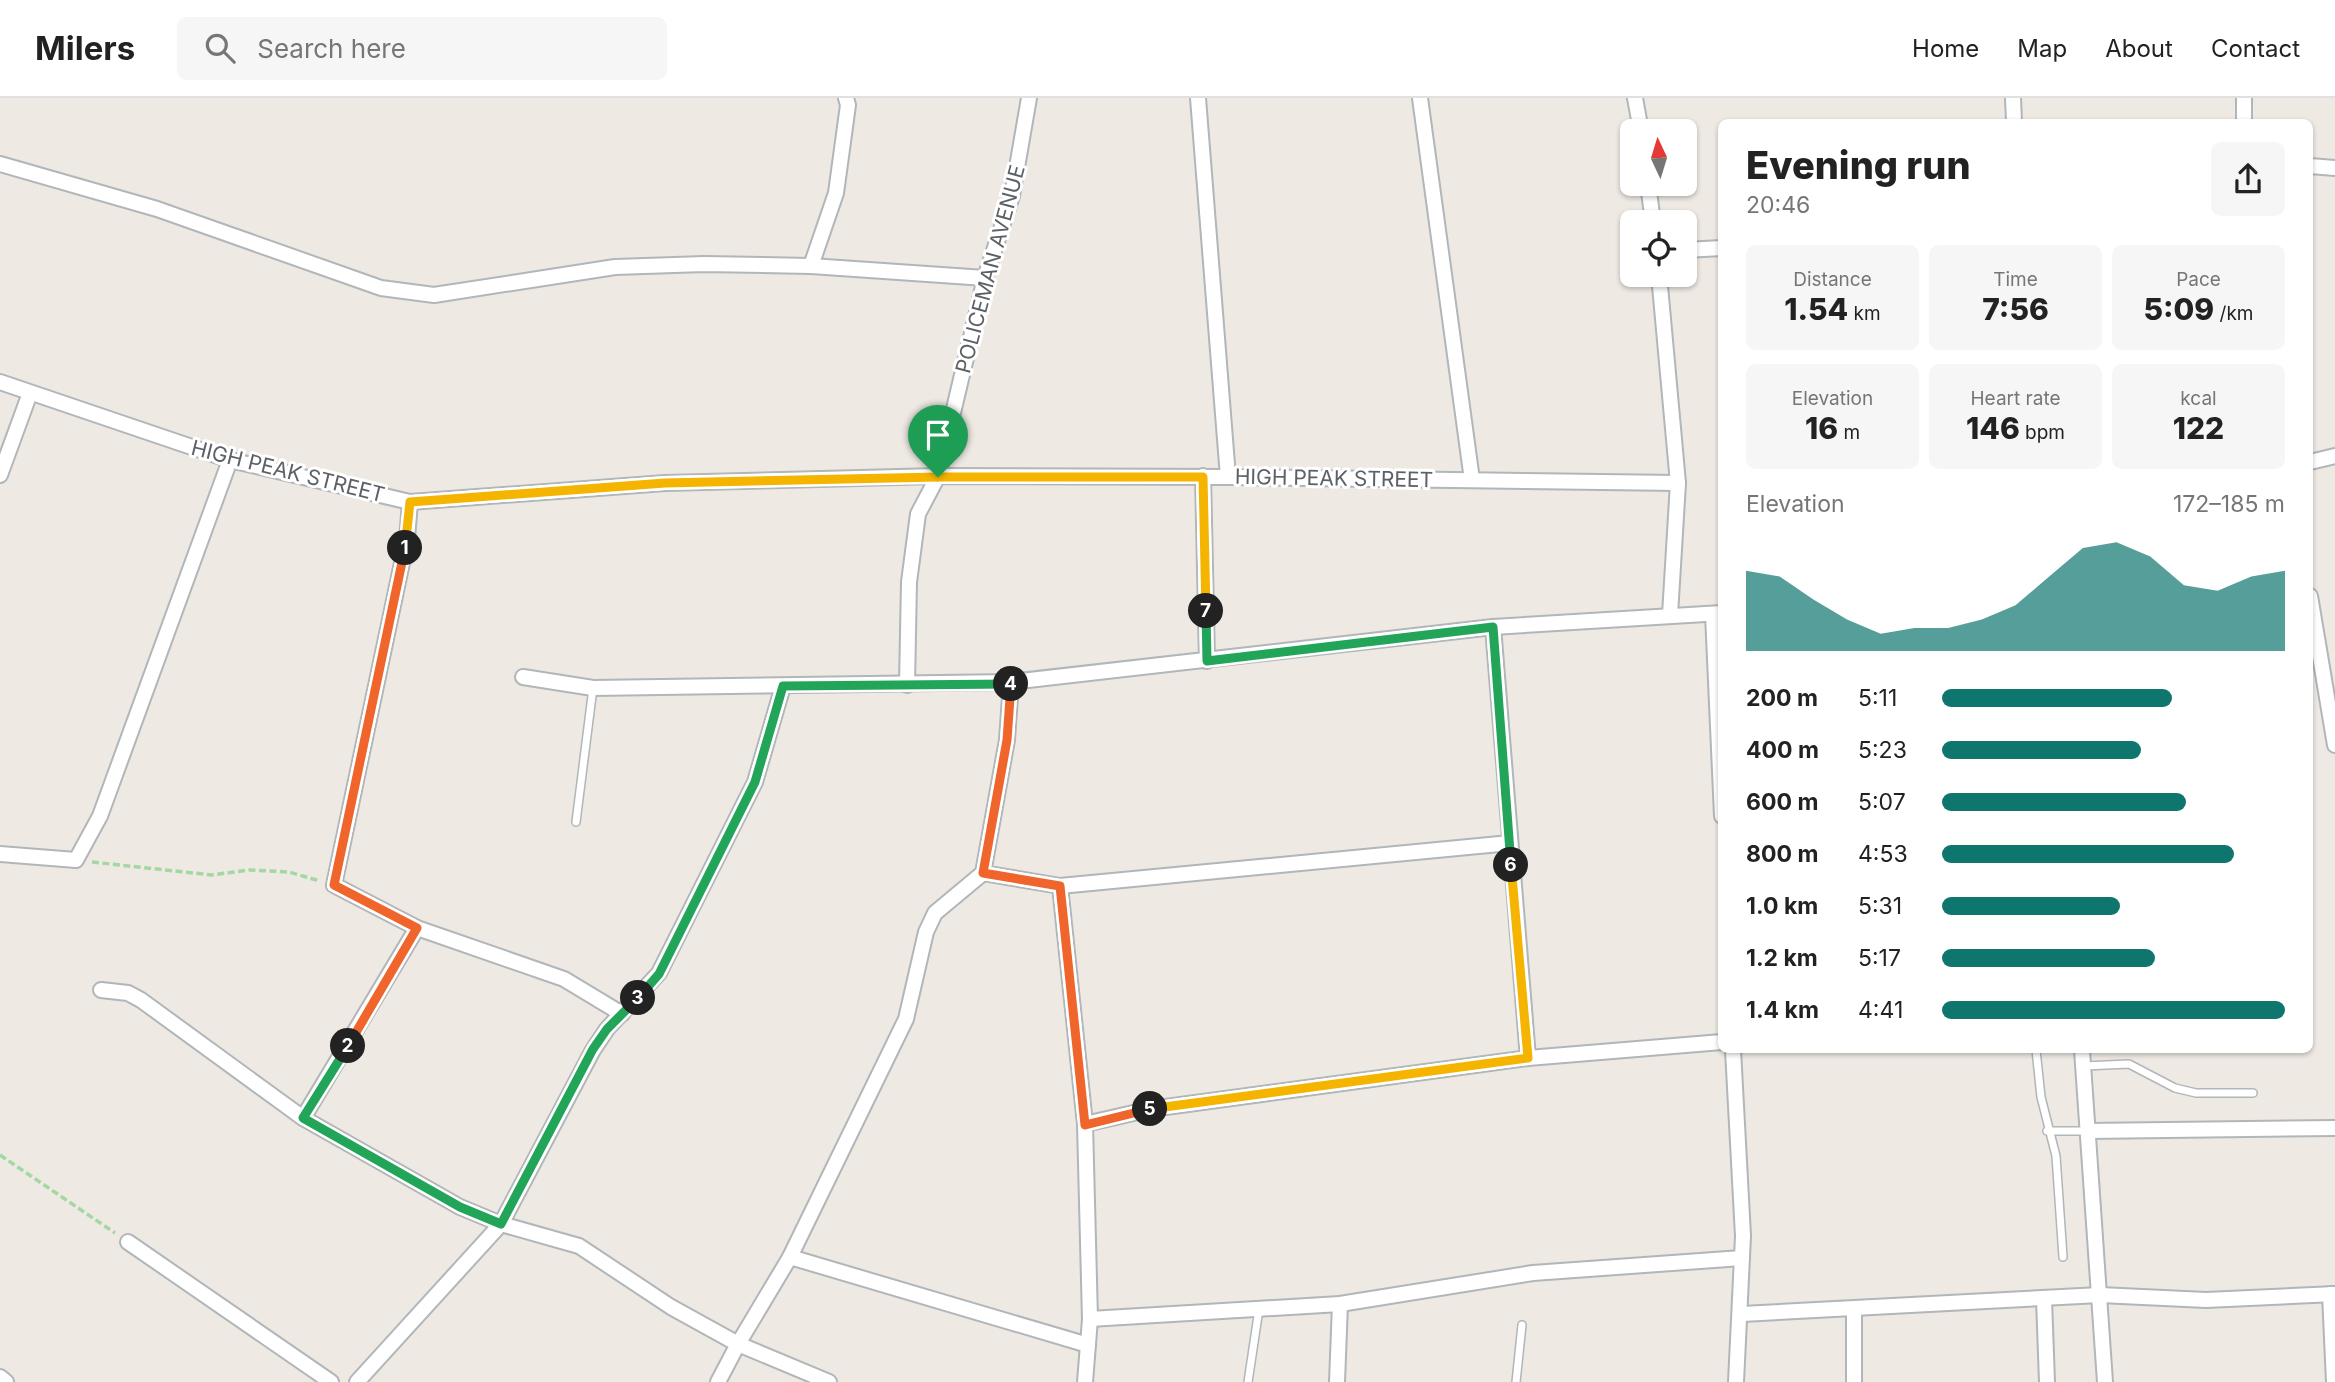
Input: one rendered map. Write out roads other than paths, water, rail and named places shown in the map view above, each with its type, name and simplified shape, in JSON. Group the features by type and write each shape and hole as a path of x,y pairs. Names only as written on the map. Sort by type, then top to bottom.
{"street":[{"path":"811,266 836,193 848,105 846,98"},
{"name":"POLICEMAN AVENUE","path":"907,685 909,582 918,514 938,477 985,278 1012,196 1029,98"},
{"path":"1198,98 1228,477"},
{"path":"1420,98 1472,480"},
{"path":"1636,98 1639,119"},
{"path":"2013,98 2014,119"},
{"path":"2244,98 2244,119"},
{"path":"0,164 157,209 381,288 421,293 477,291 615,267 704,264 811,266 985,278"},
{"path":"2313,166 2335,168"},
{"path":"1697,249 1718,248"},
{"path":"1659,287 1678,483 1670,615"},
{"name":"HIGH PEAK STREET","path":"0,382 230,460 410,502 665,483 938,477 1228,477 1678,483"},
{"path":"0,475 30,393"},
{"path":"2313,461 2335,456"},
{"path":"0,854 76,860 100,816 230,460"},
{"path":"1203,477 1207,661"},
{"path":"410,502 407,539 334,885 417,928 564,979 622,1014"},
{"path":"2313,608 2328,666 2335,745"},
{"path":"523,677 593,688 1011,682 1493,627 1718,614"},
{"path":"1493,627 1528,1058"},
{"path":"718,1382 790,1257 906,1019 926,932 935,913 983,873 1005,753 1011,682"},
{"path":"357,1382 501,1224 593,1049 659,974 755,782 783,686"},
{"path":"983,873 1060,886 1510,843"},
{"path":"1060,886 1085,1125 1090,1319 1085,1382"},
{"path":"303,1118 417,928"},
{"path":"101,990 128,993 141,1000 303,1118 460,1207 501,1224 579,1246 671,1307 738,1344 829,1382"},
{"path":"1085,1125 1150,1109 1528,1058 1718,1041"},
{"path":"1733,1053 1742,1258 1742,1314 1737,1382"},
{"path":"2082,1053 2105,1382"},
{"path":"2087,1131 2335,1128"},
{"path":"128,1242 331,1382"},
{"path":"790,1257 1088,1345"},
{"path":"1090,1319 1340,1304 1533,1273 1742,1258"},
{"path":"1742,1314 2100,1295 2206,1300 2333,1294 2334,1382"},
{"path":"2044,1299 2047,1382"},
{"path":"1337,1382 1340,1304"},
{"path":"1854,1309 1854,1382"},
{"path":"0,1377 6,1382"}],"lane":[{"path":"576,822 593,688"},
{"path":"2036,1053 2047,1130 2056,1156 2063,1257"},
{"path":"2084,1066 2129,1064 2175,1088 2196,1093 2253,1093"},
{"path":"2047,1130 2087,1131"},
{"path":"1248,1382 1259,1309"},
{"path":"1516,1382 1522,1325"}]}
